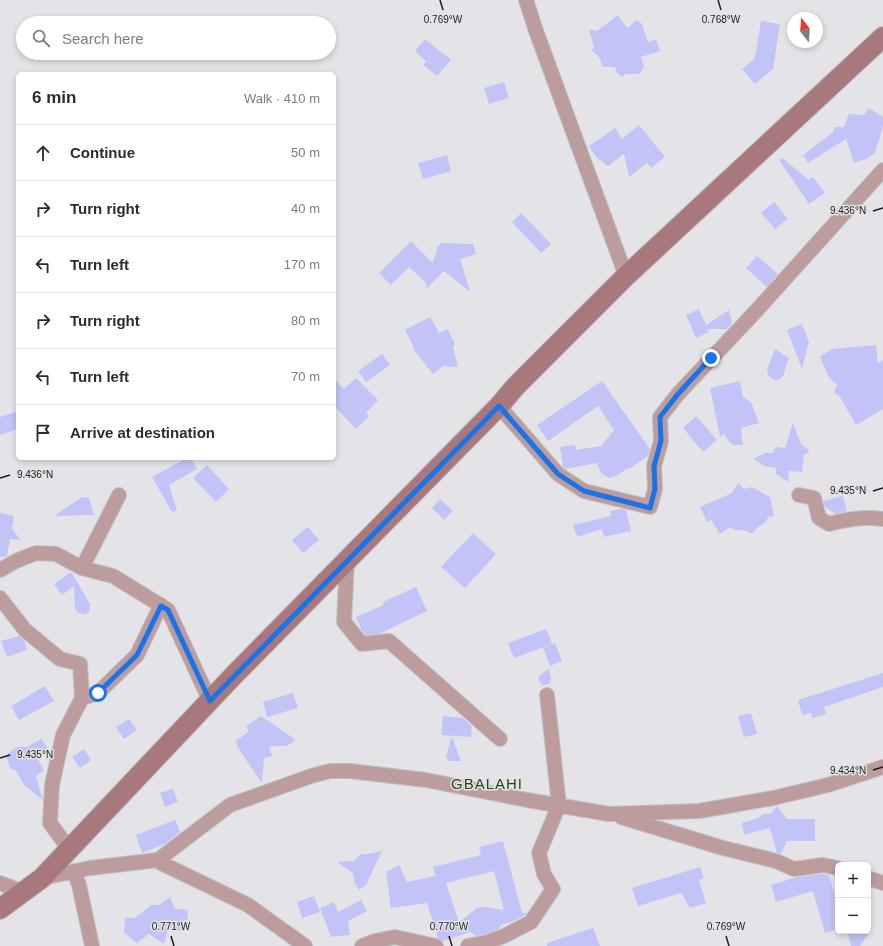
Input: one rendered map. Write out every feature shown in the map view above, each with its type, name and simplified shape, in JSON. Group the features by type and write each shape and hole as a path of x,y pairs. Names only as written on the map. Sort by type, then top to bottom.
{"street":[{"path":"526,0 626,276"},
{"path":"0,909 42,878 210,701 499,406 515,387 626,276 883,37"},
{"path":"499,406 558,474 584,491 650,508 655,489 654,466 661,441 660,417 678,394 758,310 883,170"},
{"path":"82,568 119,495"},
{"path":"799,495 814,498 819,518 829,524 849,519 869,517 883,519"},
{"path":"0,570 16,561 36,554 56,554 82,568 113,576 168,610 210,701"},
{"path":"347,560 344,622 362,644 389,641 500,739"},
{"path":"0,598 25,630 60,658 80,664 82,698 63,735 52,785 50,823 69,850"},
{"path":"82,698 98,693 137,655 161,606"},
{"path":"468,946 484,943 504,936 531,922 553,888 544,874 539,854 559,805 547,695"},
{"path":"609,814 699,811 772,798 822,786 883,767"},
{"path":"42,878 90,868 158,860 230,805 330,771 350,771 426,780 527,800 609,814 723,848 776,861 794,869 823,865 835,867"},
{"path":"158,860 161,863 248,905 305,946"},
{"path":"74,871 79,885 92,946"},
{"path":"871,879 883,883"},
{"path":"0,883 24,892"},
{"path":"362,946 375,941 395,937 436,946"}],"building":[{"path":"618,15 627,28 637,20 642,24 648,42 656,39 660,51 641,57 644,67 639,74 626,74 622,77 617,73 615,67 603,67 599,57 592,51 594,46 589,30 597,31"},
{"path":"761,21 780,24 773,69 755,84 742,69 755,58"},
{"path":"425,39 451,60 437,76 423,65 426,61 415,51"},
{"path":"504,82 509,98 489,104 484,88"},
{"path":"869,108 883,117 883,126 875,153 866,159 854,163 846,139 808,163 803,155 833,132 835,127 844,127 849,114 864,115"},
{"path":"639,125 665,157 651,168 647,163 629,177 624,154 608,166 596,157 589,146 615,128 622,139"},
{"path":"447,155 451,171 423,179 418,163"},
{"path":"782,158 809,180 813,177 825,193 809,204 779,160"},
{"path":"774,202 788,219 775,229 761,213"},
{"path":"521,213 551,244 541,253 512,222"},
{"path":"411,241 433,263 438,246 442,243 473,244 476,254 460,259 470,292 444,271 425,290 427,284 409,267 391,285 379,273"},
{"path":"757,256 778,274 767,287 746,268"},
{"path":"699,309 706,325 729,310 732,322 731,325 727,329 708,329 709,332 696,338 686,315"},
{"path":"430,317 439,333 448,329 455,345 453,346 458,367 443,366 433,374 413,349 414,348 405,330"},
{"path":"802,324 809,342 802,369 787,330"},
{"path":"876,345 878,363 883,360 883,409 856,425 840,397 834,392 837,384 829,378 820,357 831,349"},
{"path":"775,349 789,358 783,376 780,379 775,380 768,375 767,370"},
{"path":"382,354 390,365 366,382 358,371"},
{"path":"356,378 378,400 366,413 369,416 356,429 336,408 336,381 344,389"},
{"path":"602,381 650,449 648,456 629,469 628,468 610,478 601,473 597,463 565,469 563,467 560,447 575,445 576,450 601,446 614,430 598,406 548,441 537,425"},
{"path":"740,381 743,397 751,402 759,423 741,428 743,445 733,445 724,434 720,437 710,388"},
{"path":"16,412 16,430 0,435 0,417"},
{"path":"696,416 717,440 703,452 683,428"},
{"path":"793,423 801,444 810,451 804,455 802,472 789,471 788,482 776,474 776,468 764,466 753,459 765,453 773,453 776,447 785,448"},
{"path":"183,460 192,460 197,469 169,485 177,510 172,512 152,477"},
{"path":"207,465 229,489 216,502 193,478"},
{"path":"738,483 744,489 752,487 770,497 774,516 768,517 766,522 757,528 753,533 744,530 735,530 730,527 720,534 711,520 707,522 700,507 732,493"},
{"path":"843,496 847,511 835,514 825,507 823,501"},
{"path":"82,497 89,498 94,515 54,516"},
{"path":"440,499 453,511 444,520 432,508"},
{"path":"620,509 626,510 631,531 604,537 602,529 577,537 573,525 611,516 610,511"},
{"path":"0,513 14,516 12,529 21,540 10,539 6,557 0,557"},
{"path":"308,527 319,540 303,553 292,540"},
{"path":"473,533 496,554 465,588 441,567"},
{"path":"71,572 90,604 89,612 85,614 77,612 75,608 74,586 62,595 54,584"},
{"path":"416,587 427,611 379,634 366,635 361,629 356,617 384,605 383,602"},
{"path":"546,629 552,644 514,658 508,643"},
{"path":"19,636 24,640 27,650 7,657 1,641"},
{"path":"555,643 562,661 550,666 543,648"},
{"path":"549,669 551,679 550,683 542,685 538,679 540,675"},
{"path":"883,673 883,687 824,707 826,714 812,718 811,713 802,715 798,700"},
{"path":"45,686 54,701 19,720 11,706"},
{"path":"293,693 298,708 267,717 263,702"},
{"path":"751,713 757,734 744,737 738,716"},
{"path":"261,716 296,740 287,746 269,746 272,756 264,758 262,783 238,748 236,741 249,731 246,726"},
{"path":"443,716 463,718 472,726 471,737 441,735"},
{"path":"129,719 137,730 124,739 116,727"},
{"path":"452,736 461,761 448,761 446,756"},
{"path":"42,739 48,750 37,757 44,771 36,776 43,800 25,786 15,770 10,769 6,755 17,747 26,747"},
{"path":"84,749 91,760 80,768 72,757"},
{"path":"173,789 178,802 165,807 160,793"},
{"path":"777,806 787,819 815,819 815,841 787,841 781,854 777,853 770,828 744,835 742,823 758,818 763,814 771,814"},
{"path":"175,820 180,832 165,844 142,853 136,835"},
{"path":"503,841 522,913 527,913 525,915 512,922 501,925 499,929 483,935 476,936 470,932 443,941 438,938 427,903 391,908 386,872 399,865 407,882 436,876 433,867 481,855 479,847","holes":["494,871 504,910 484,907 477,908 459,922 446,883"]},
{"path":"382,851 366,885 359,890 354,882 353,873 337,862 354,861 361,854"},
{"path":"700,867 704,878 699,880 706,903 690,908 681,893 638,906 632,888"},
{"path":"823,874 829,875 835,896 835,930 825,933 813,891 776,902 771,885 797,877"},
{"path":"314,896 320,912 302,918 297,902"},
{"path":"170,897 175,909 188,910 187,931 168,930 164,944 149,934 137,943 124,933 125,918 135,918 151,905 159,905"},
{"path":"361,900 367,911 348,921 350,935 331,937 320,908 334,902 338,912"},
{"path":"593,928 600,946 547,946 547,943"},
{"path":"848,934 868,934 860,946 851,946"}],"district":[{"name":"GBALAHI","path":"487,784"}],"route":[{"path":"98,693 137,655 161,606 168,610 210,701 499,406 558,474 584,491 650,508 655,489 654,466 661,441 660,417 678,394 711,358"}]}
